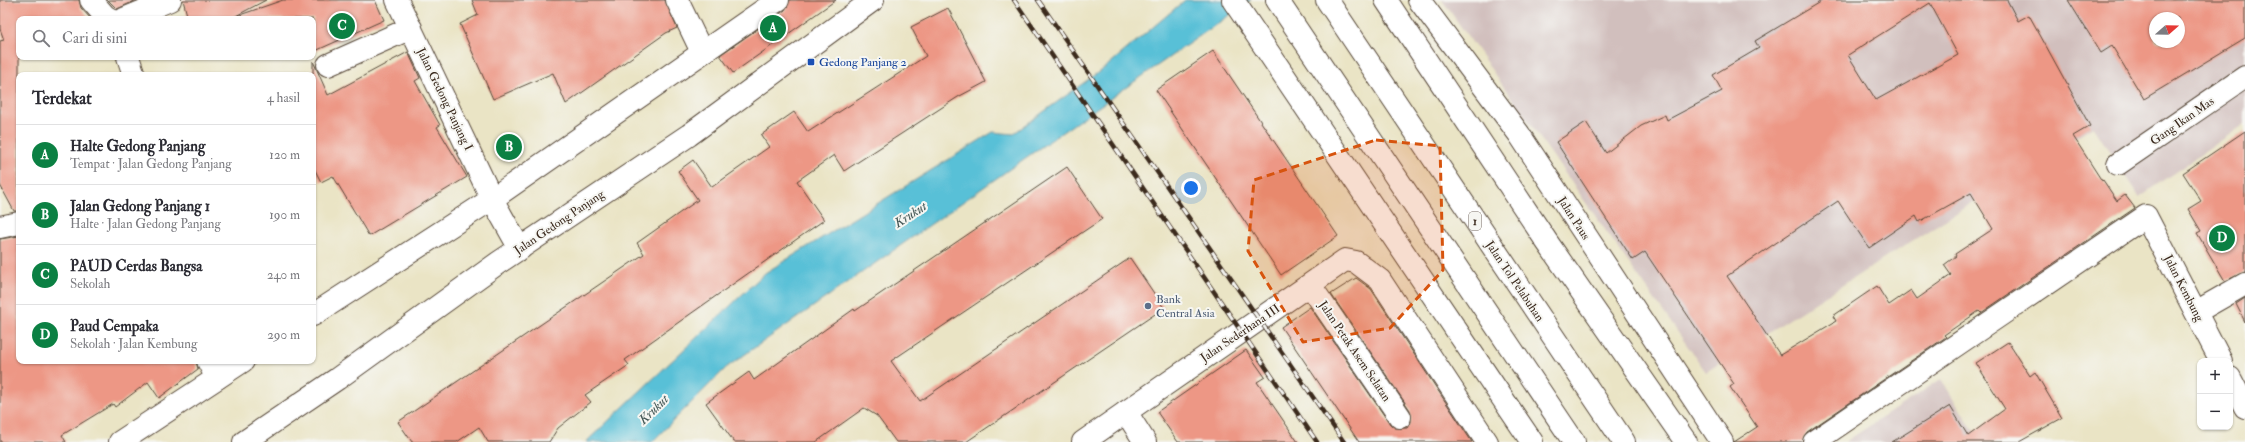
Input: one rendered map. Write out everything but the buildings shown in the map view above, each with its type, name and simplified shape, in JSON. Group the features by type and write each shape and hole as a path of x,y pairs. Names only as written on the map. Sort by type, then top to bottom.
{"main road":[{"path":"91,0 104,16"},
{"path":"131,16 170,0"},
{"name":"Jalan Gedong Panjang I","path":"397,0 492,199 520,249"},
{"path":"677,0 702,52"},
{"path":"316,313 492,199 778,0"},
{"name":"Jalan Gedong Panjang","path":"244,442 520,249 689,135 873,0"},
{"path":"1233,0 1532,442"},
{"path":"1277,0 1574,442"},
{"name":"Jalan Tol Pelabuhan","path":"1327,0 1624,442"},
{"path":"1386,0 1547,242 1686,442"},
{"name":"Jalan Paus","path":"1419,0 1519,134 1722,442"},
{"path":"328,65 411,28"},
{"path":"129,60 133,72"},
{"name":"Gang Ikan Mas","path":"2118,164 2245,77"},
{"name":"Jalan Kembung","path":"1814,442 2146,216 2220,358"},
{"name":"Jalan Sederhana III","path":"1083,442 1345,260 1356,262 1380,280 1486,442"},
{"path":"2196,312 2245,284"},
{"name":"Jalan Petak Asem Selatan","path":"1310,285 1400,417"},
{"path":"120,442 212,369 231,364"},
{"path":"2233,384 2245,407"},
{"path":"1126,412 1145,442"}],"highlighted area":[{"path":"1376,140 1440,146 1443,270 1390,328 1303,342 1248,251 1254,180"}],"shaded area":[{"path":"1442,0 2245,0 2245,124 2139,197 2093,126 1706,372"},
{"path":"1941,379 1981,442 1845,442"}],"water":[{"name":"Krukut","path":"1185,0 1251,0 727,367 652,442 586,442 765,273 993,132 1013,134 1107,66"}],"railway":[{"path":"1014,0 1317,442"},
{"path":"1038,0 1344,442"}],"place":[{"name":"PAUD Cerdas Bangsa","path":"342,26"},
{"name":"Halte Gedong Panjang","path":"773,28"},
{"name":"Gedong Panjang 2","path":"811,62"},
{"name":"Jalan Gedong Panjang 1","path":"509,147"},
{"name":"Paud Cempaka","path":"2222,238"},
{"name":"Bank Central Asia","path":"1148,306"}]}
